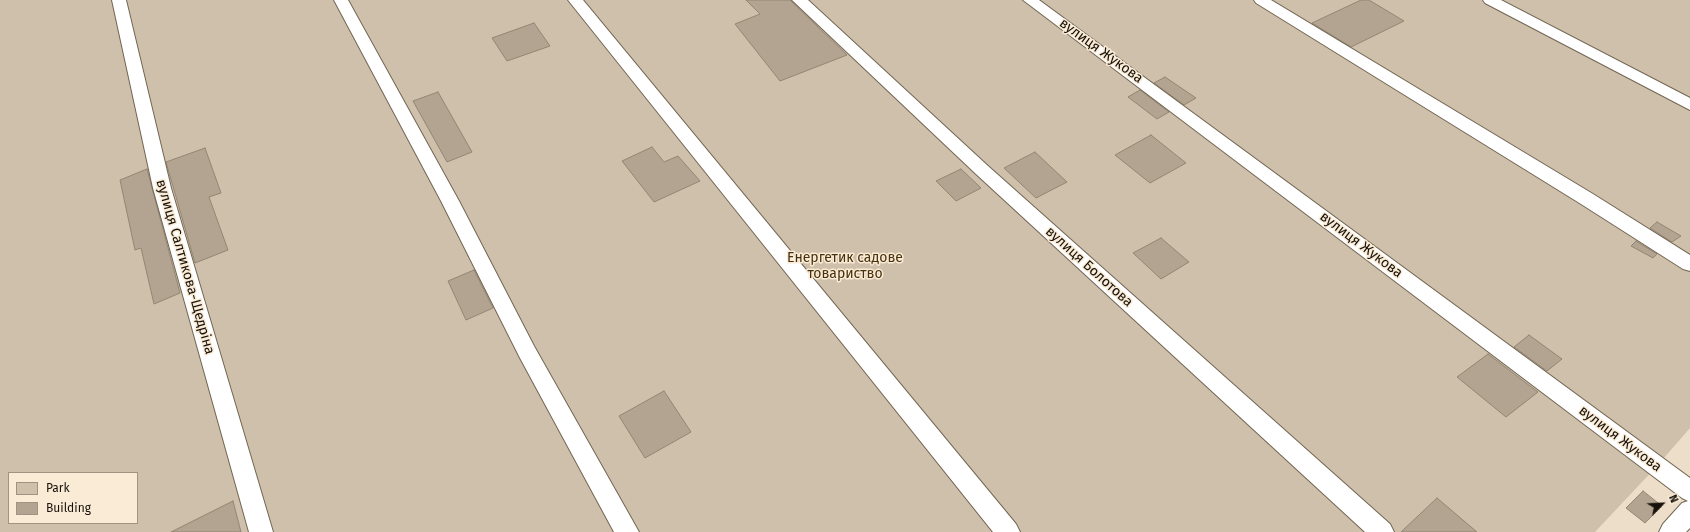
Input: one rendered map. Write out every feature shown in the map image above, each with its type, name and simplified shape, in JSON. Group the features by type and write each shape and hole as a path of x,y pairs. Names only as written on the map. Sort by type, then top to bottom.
{"lane":[{"name":"вулиця Салтикова-Щедріна","path":"119,0 162,188 261,532"},
{"path":"341,0 450,201 527,352 628,532"},
{"path":"575,0 1008,532"},
{"name":"вулиця Болотова","path":"799,0 982,170 1382,532"},
{"name":"вулиця Жукова","path":"1030,0 1690,491"},
{"path":"1261,0 1587,199 1690,264"},
{"path":"1490,0 1690,105"},
{"path":"1671,532 1690,511"}],"green space":[{"name":"Енергетик садове товариство","path":"0,0 1690,0 1690,428 1657,466 1595,532 0,532"}],"building":[{"path":"746,0 790,0 847,55 780,81 735,24 760,14"},
{"path":"1361,0 1369,0 1404,21 1351,47 1312,23"},
{"path":"534,23 550,46 507,61 492,38"},
{"path":"1165,77 1196,98 1184,105 1154,83"},
{"path":"1140,90 1169,112 1157,119 1128,97"},
{"path":"438,92 472,152 447,162 413,101"},
{"path":"1151,135 1186,163 1150,183 1115,155"},
{"path":"652,147 664,162 678,156 700,181 654,202 622,161"},
{"path":"205,148 221,193 209,197 228,250 195,263 166,162"},
{"path":"1035,152 1067,182 1036,198 1004,168"},
{"path":"147,169 180,293 154,304 141,248 135,250 120,180"},
{"path":"961,169 981,188 956,201 936,181"},
{"path":"1657,222 1681,236 1672,242 1650,228"},
{"path":"1161,238 1189,262 1161,279 1133,253"},
{"path":"1636,241 1657,254 1653,258 1631,246"},
{"path":"474,270 493,308 466,320 448,281"},
{"path":"1529,335 1562,359 1547,371 1514,347"},
{"path":"1488,354 1538,392 1506,417 1457,377"},
{"path":"664,391 691,432 645,458 619,416"},
{"path":"1643,491 1662,506 1645,523 1626,508"},
{"path":"1437,498 1477,532 1401,532"},
{"path":"233,501 241,532 171,532"}]}
